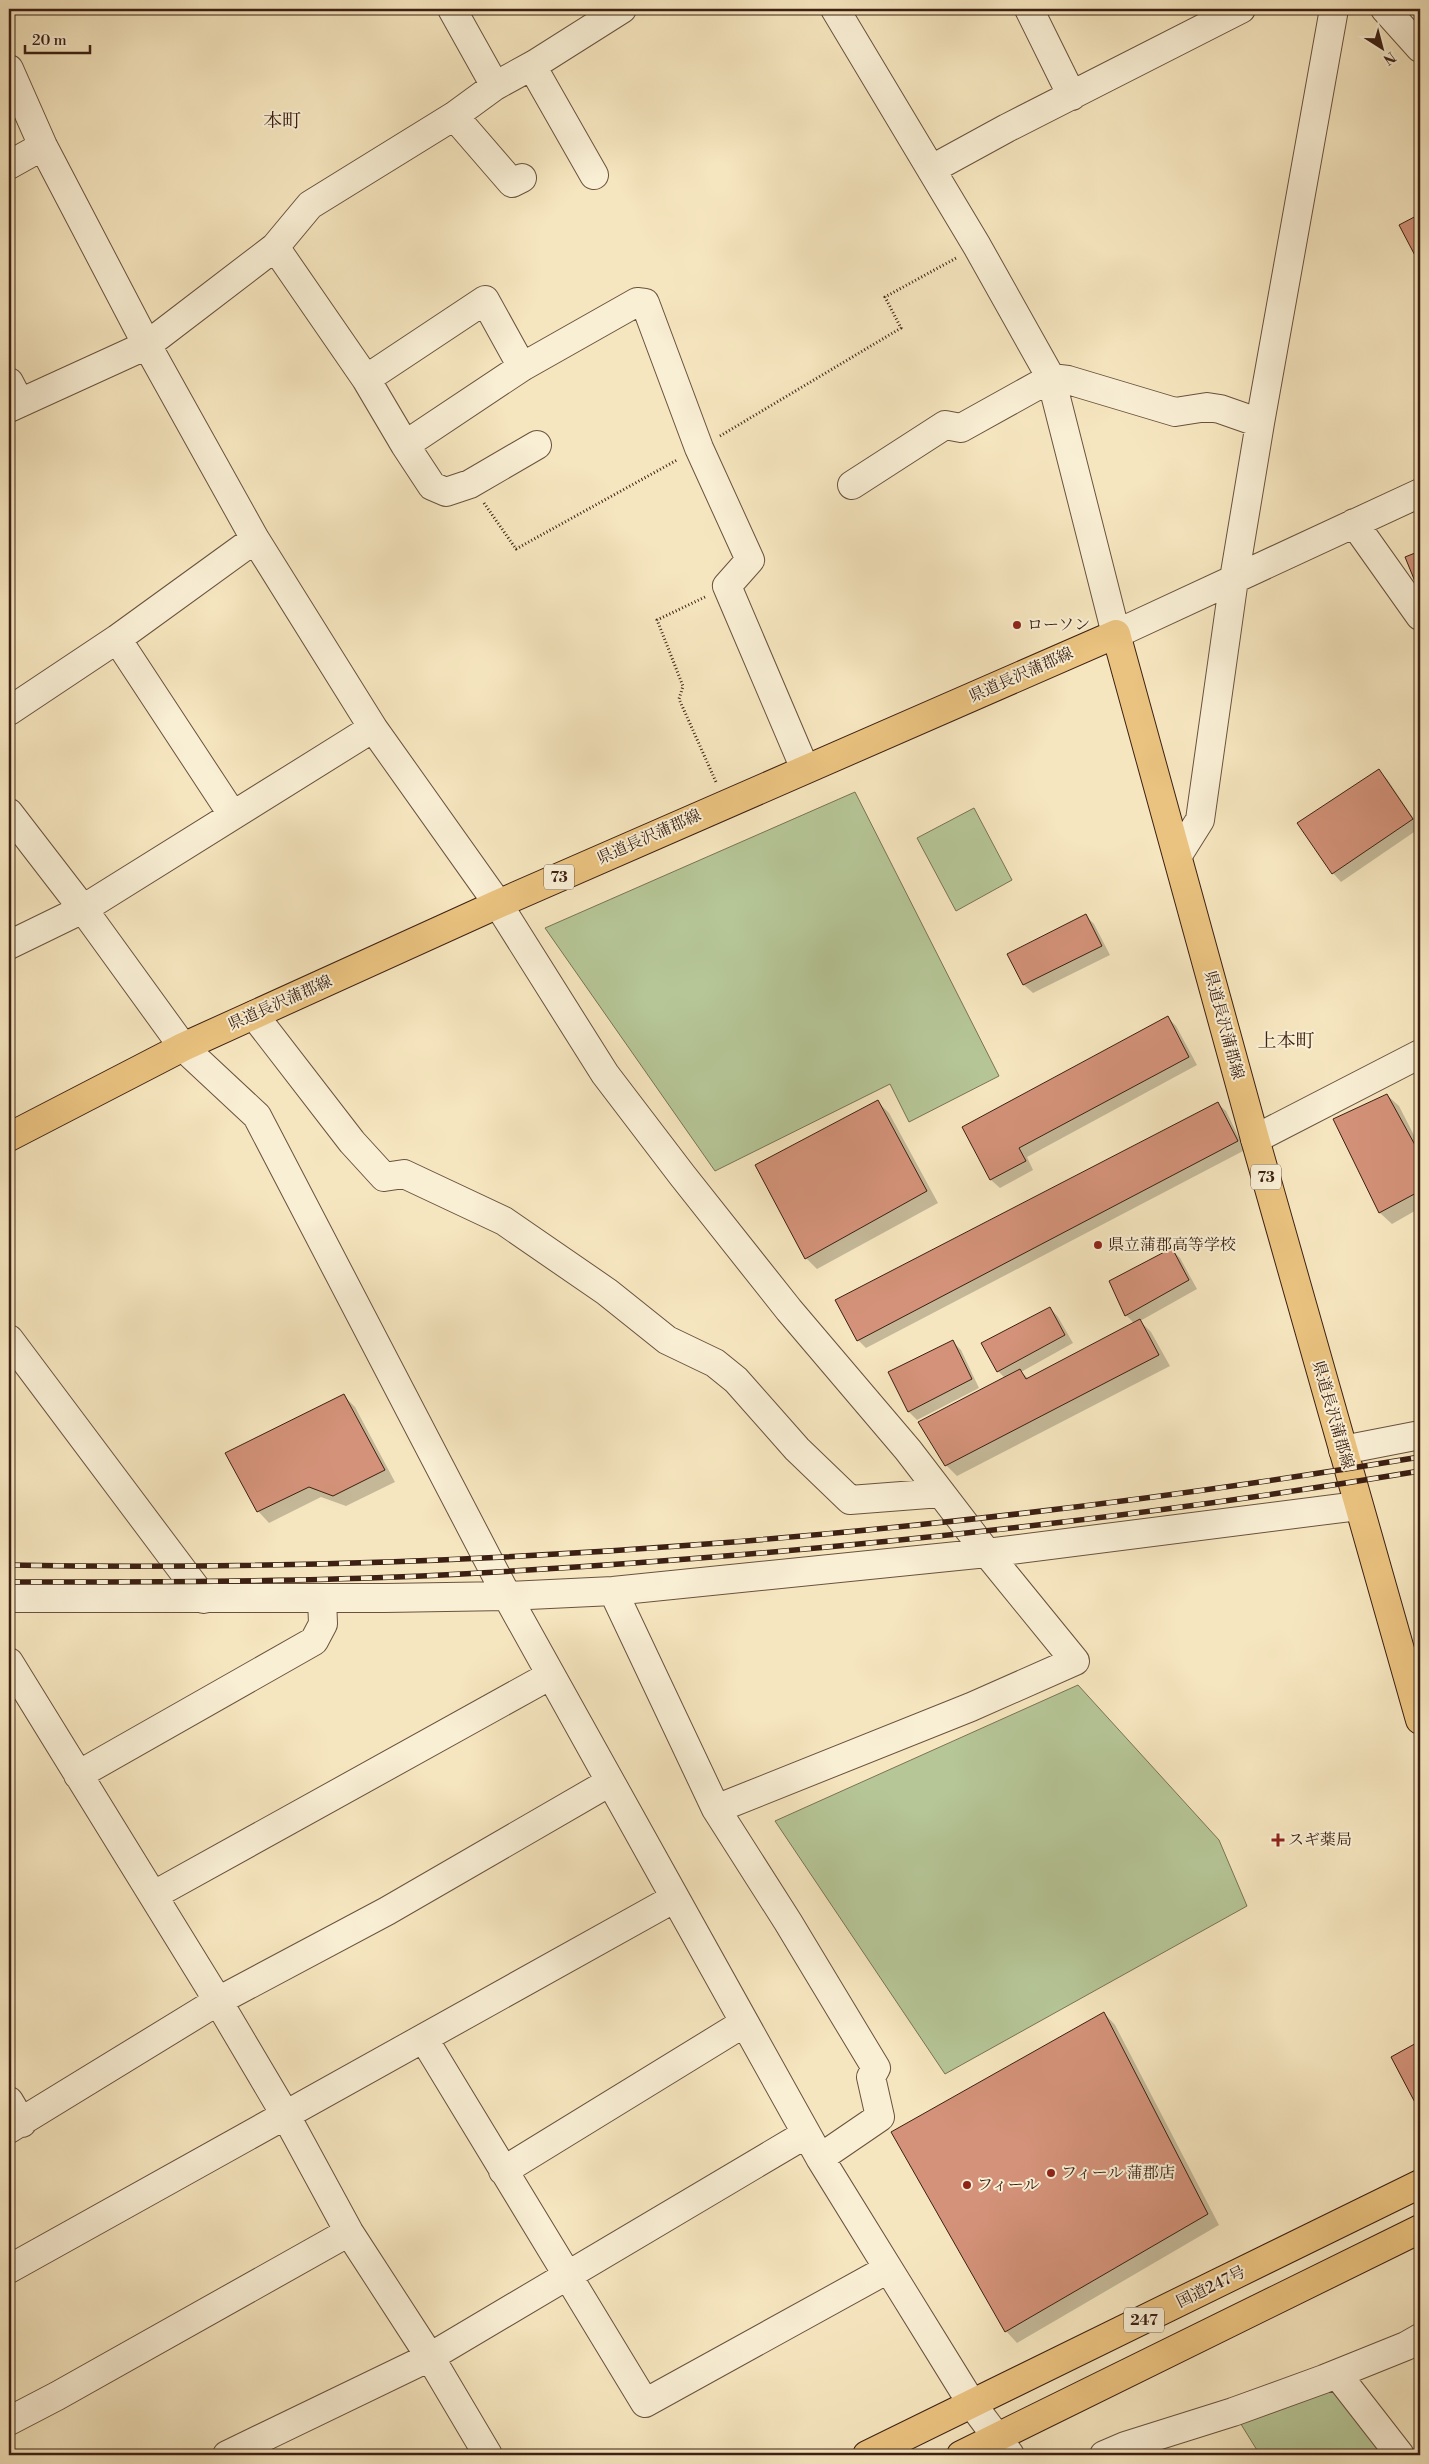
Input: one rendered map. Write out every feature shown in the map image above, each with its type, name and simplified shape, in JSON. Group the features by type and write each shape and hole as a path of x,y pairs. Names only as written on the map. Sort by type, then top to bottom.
{"main road":[{"name":"県道長沢蒲郡線","path":"9,1137 183,1047 726,803 1116,634 1342,1450 1419,1712"},
{"name":"国道247号","path":"867,2455 1420,2184"},
{"name":"247","path":"961,2455 1004,2447 1420,2229"}],"street":[{"path":"452,9 495,86"},
{"path":"835,9 932,169 1051,378 1116,634 1420,493"},
{"path":"1029,9 1072,96"},
{"path":"932,169 1242,9"},
{"path":"1178,855 1200,820 1234,579 1334,9"},
{"path":"1385,9 1420,48"},
{"path":"12,398 147,345 275,247 310,205 454,116 495,86 532,66 611,12"},
{"path":"532,66 594,175"},
{"path":"9,70 43,146 147,345 255,538 373,728 498,904 617,1090 789,1310 908,1450 987,1553 1075,1661 971,1707 716,1809"},
{"path":"454,116 512,183 522,178"},
{"path":"9,165 43,146"},
{"path":"275,247 366,378 405,445 432,486 446,492 470,484 537,445"},
{"path":"366,378 485,300 522,367"},
{"path":"405,445 522,367 637,302 645,303 699,448 750,560 727,586 805,769"},
{"path":"852,485 945,425 961,428 1051,378 1068,380 1176,412 1213,408 1260,423"},
{"path":"1354,523 1420,616"},
{"path":"9,711 116,639 255,538"},
{"path":"116,639 232,814"},
{"path":"9,945 83,908 373,728"},
{"path":"9,813 83,908 183,1047 257,1116 506,1596 806,2134 972,2404 1004,2447"},
{"path":"254,1015 352,1142 384,1177 404,1174 504,1221 607,1292 667,1340 715,1363 736,1380 797,1449 850,1500 941,1493"},
{"path":"1255,1139 1420,1054"},
{"path":"9,1340 204,1599"},
{"path":"1342,1450 1420,1435"},
{"path":"9,1598 178,1597 204,1599 506,1596 613,1591 987,1553 1358,1506"},
{"path":"613,1591 670,1708 716,1809 788,1922 876,2068 871,2077 880,2117 820,2158"},
{"path":"78,1775 314,1641 323,1624 322,1598"},
{"path":"9,1662 218,2001 286,2116 349,2232 430,2357 488,2455"},
{"path":"154,1895 551,1675"},
{"path":"13,2118 218,2001 388,1911 610,1782"},
{"path":"9,2269 675,1898"},
{"path":"503,2171 744,2023"},
{"path":"424,2039 645,2403 888,2269"},
{"path":"227,2455 430,2357 568,2277 806,2134"},
{"path":"9,2421 349,2232"},
{"path":"1104,2455 1125,2446 1233,2412 1337,2374 1406,2346 1420,2338"},
{"path":"1337,2374 1400,2455"}],"path":[{"path":"470,484 516,549 699,448 901,328 885,297 977,246"},
{"path":"726,803 679,699 683,686 657,620 727,586"}],"green space":[{"path":"855,792 999,1076 909,1122 890,1084 715,1171 545,928"},
{"path":"974,808 1012,880 956,911 917,838"},
{"path":"1078,1685 1219,1840 1247,1906 945,2074 775,1821"},
{"path":"1329,2385 1393,2455 1260,2455 1239,2421"}],"building":[{"path":"1420,214 1420,265 1399,225"},
{"path":"1420,551 1420,582 1416,584 1405,557"},
{"path":"1379,769 1413,819 1332,874 1297,823"},
{"path":"1086,914 1102,946 1023,985 1007,954"},
{"path":"1168,1016 1189,1057 1019,1148 1026,1161 990,1180 962,1127"},
{"path":"1387,1094 1420,1154 1420,1191 1379,1213 1333,1119"},
{"path":"878,1100 927,1191 805,1259 755,1165"},
{"path":"1218,1102 1238,1141 857,1341 835,1300"},
{"path":"1172,1248 1189,1280 1125,1316 1109,1281"},
{"path":"1050,1307 1065,1335 997,1372 981,1343"},
{"path":"1140,1319 1159,1355 945,1466 918,1422 1020,1369 1026,1379"},
{"path":"953,1340 972,1379 908,1412 888,1372"},
{"path":"344,1394 385,1470 333,1496 309,1487 257,1512 225,1453"},
{"name":"フィール 蒲郡店","path":"1104,2012 1208,2214 1005,2332 891,2132"},
{"path":"1420,2041 1420,2112 1391,2057"}],"railway":[{"path":"9,1565 185,1566 362,1563 539,1555 717,1543 894,1527 1070,1508 1246,1484 1420,1457"},
{"path":"9,1582 370,1578 547,1569 672,1560 798,1550 1047,1524 1296,1491 1420,1471"}],"place":[{"name":"ローソン","path":"1017,625"},
{"name":"県立蒲郡高等学校","path":"1098,1245"},
{"name":"スギ薬局","path":"1278,1840"},
{"name":"フィール 蒲郡店","path":"1051,2173"},
{"name":"フィール","path":"967,2185"}],"district":[{"name":"本町","path":"282,121"},
{"name":"上本町","path":"1286,1041"}]}
